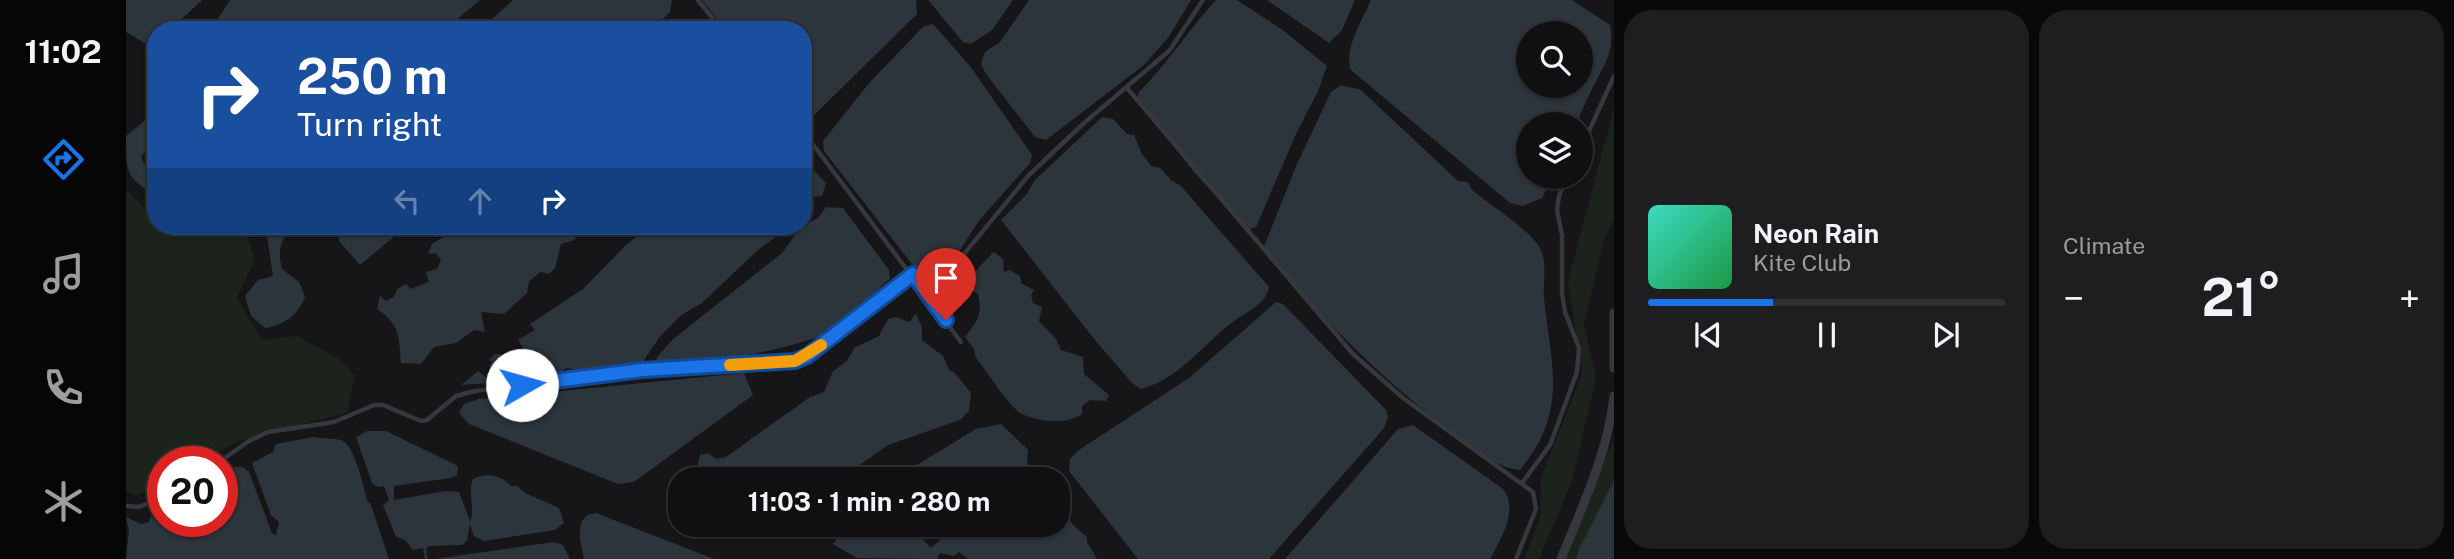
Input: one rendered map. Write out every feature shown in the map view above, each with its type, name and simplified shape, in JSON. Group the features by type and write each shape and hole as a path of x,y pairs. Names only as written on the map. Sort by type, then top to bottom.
{"street":[{"path":"1614,313 1614,368"},
{"path":"1561,559 1612,418 1614,396"}],"lane":[{"path":"698,0 715,21"},
{"path":"919,283 934,283 946,276 1028,176 1084,123 1169,51 1203,0"},
{"path":"1593,122 1614,76"},
{"path":"1127,88 1353,354 1403,398 1533,492 1537,503 1516,559"},
{"path":"812,143 913,274 961,342"},
{"path":"1522,483 1550,445 1577,372 1578,348 1565,312 1562,293 1562,234 1557,210 1562,189"},
{"path":"238,448 268,432 334,422 373,405 383,405 421,421 427,420 456,396 474,391 642,370 795,361 807,356 913,274"},
{"path":"126,506 139,507 147,503"}],"shaded area":[{"path":"126,0 202,0 180,21 147,21 147,44 126,32"},
{"path":"230,0 480,0 455,21 217,21"},
{"path":"513,0 672,1 670,12 660,21 490,21"},
{"path":"702,0 916,0 917,14 812,117 812,21 719,21"},
{"path":"928,0 1013,0 992,30 971,44 963,42"},
{"path":"1029,0 1191,0 1168,38 1144,65 1046,140 1035,137 981,64 985,52 1000,42"},
{"path":"1216,0 1237,0 1284,31 1327,66 1256,227 1248,230 1193,171 1137,99 1139,92"},
{"path":"1267,0 1355,0 1342,30 1329,43"},
{"path":"1371,0 1572,0 1610,25 1611,41 1609,54 1593,86 1593,21 1516,21 1516,98 1587,98 1581,112 1516,112 1516,189 1546,189 1542,198 1523,206 1510,203 1351,70 1350,53"},
{"path":"933,24 970,66 1032,155 1030,163 978,222 946,272 933,279 911,263 824,151 823,141 870,82 923,27"},
{"path":"1341,85 1361,90 1458,181 1468,182 1472,190 1529,234 1541,250 1552,367 1551,408 1535,448 1520,470 1489,458 1406,396 1332,325 1263,249 1297,164 1331,92"},
{"path":"1614,108 1614,218 1603,242 1584,325 1596,378 1572,481 1539,559 1524,559 1540,518 1541,478 1582,374 1568,281"},
{"path":"1102,117 1113,119 1127,134 1134,135 1142,154 1151,166 1160,168 1172,181 1180,185 1269,287 1265,298 1223,330 1180,369 1141,389 1132,383 1095,340 1001,220 1027,194 1034,181"},
{"path":"147,119 147,150 141,157 147,170 147,190 130,173 126,158 126,136"},
{"path":"812,168 826,183 822,196 813,197"},
{"path":"126,189 147,211 147,235 247,235 255,259 237,298 262,340 297,336 339,359 355,376 347,413 241,440 230,446 147,446 147,490 136,496 126,491"},
{"path":"826,207 843,208 889,270 890,279 860,303 857,312 842,319 844,325 778,349 701,361 655,364 657,357 672,340 782,253 795,235 812,235 812,221"},
{"path":"286,235 281,246 282,269 299,282 305,297 290,318 265,328 251,316 245,296 258,280 273,276 267,236"},
{"path":"339,235 396,235 360,265 339,241"},
{"path":"446,235 576,235 575,240 561,244 555,268 549,274 540,272 529,282 527,293 504,314 481,312 485,332 474,330 456,343 434,347 421,364 401,363 397,332 390,320 377,309 380,296 386,301 394,297 397,289 406,284 410,289 429,282 426,272 437,269 441,260 436,253 428,254 432,244"},
{"path":"639,235 778,235 759,249 702,303 681,315 659,338 640,366 587,371 567,368 547,379 461,385 478,371 488,379 495,372 489,366 492,363 489,360 495,354 500,354 508,362 524,350 518,340 535,330 530,324 583,289"},
{"path":"994,252 1003,259 1004,272 1010,270 1020,276 1021,283 1034,290 1031,295 1033,303 1042,307 1039,321 1056,339 1061,350 1083,357 1084,374 1109,395 1106,401 1090,400 1082,406 1082,414 1069,420 1044,420 1022,414 998,388 976,358 974,349 965,337 976,322 979,312 978,294 970,289 973,277"},
{"path":"1276,302 1283,304 1386,410 1388,417 1384,428 1269,559 1138,559 1070,472 1070,459 1079,450 1189,378"},
{"path":"916,314 922,327 922,340 943,356 949,370 954,372 971,393 969,411 960,420 888,445 857,467 698,467 700,455 708,453 716,459 726,457 810,397 824,392 833,371 847,361 854,348 879,336 888,319 896,317 909,322"},
{"path":"744,373 753,395 634,482 618,484 469,424 459,413 464,404 479,399"},
{"path":"1001,424 1028,450 1027,463 1032,467 915,466 976,429"},
{"path":"1413,425 1503,489 1509,515 1490,559 1285,559 1398,429"},
{"path":"367,431 386,431 458,466 457,475 451,478 394,486 394,500 445,491 459,492 470,521 473,479 494,476 559,508 564,523 555,530 484,541 474,536 470,524 467,541 462,545 429,546 426,549 428,559 425,559 423,548 413,550 405,540 396,537 383,505 389,500 384,486 378,487 372,483 356,437"},
{"path":"313,437 346,443 358,467 389,559 126,559 129,530 126,517 141,524 147,522 147,537 238,537 238,467 249,472 272,533 276,535 279,522 271,515 252,463 273,452 276,444"},
{"path":"1614,438 1614,559 1564,559"},
{"path":"1614,480 1614,559 1576,559 1579,549"},
{"path":"596,513 714,559 584,559 580,538 581,524 588,515"},
{"path":"1070,520 1087,537 1097,559 968,559 959,552 954,556 940,553 937,559 857,558 833,544 838,537 921,537 931,548 943,537 1070,537"},
{"path":"554,542 563,545 570,559 435,559"}],"slow traffic":[{"path":"730,365 795,361 821,345"}],"route":[{"path":"522,385 642,370 795,361 807,356 913,274 946,320"}]}
